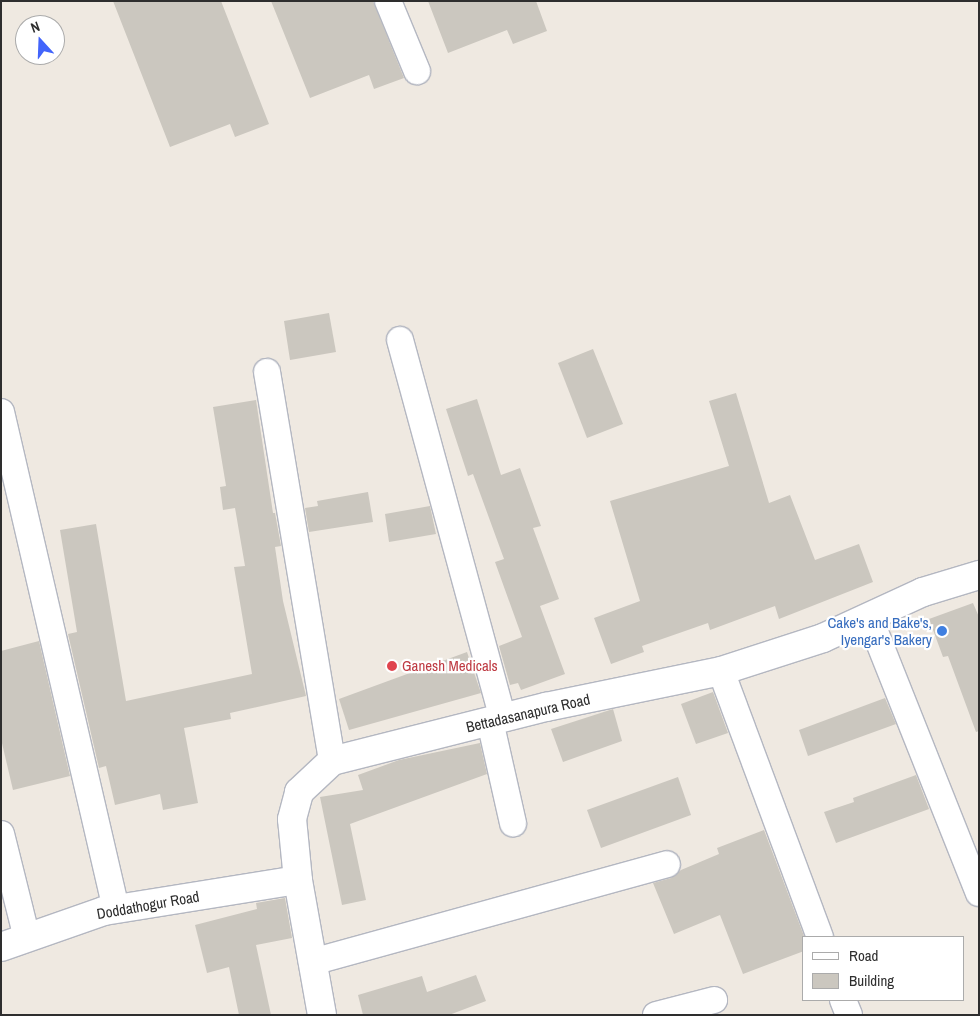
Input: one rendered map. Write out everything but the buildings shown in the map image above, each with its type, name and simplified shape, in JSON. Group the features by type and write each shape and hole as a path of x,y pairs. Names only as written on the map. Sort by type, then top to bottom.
{"street":[{"path":"388,1 417,71"},
{"path":"400,340 497,719 513,824"},
{"path":"267,372 332,761"},
{"path":"1,412 116,909"},
{"name":"Bettadasanapura Road","path":"322,1015 298,880 292,819 299,792 332,761 497,719 721,671 823,638 923,592 979,576"},
{"path":"869,616 979,893"},
{"path":"721,671 820,936"},
{"path":"1,834 27,938"},
{"path":"312,962 667,864"},
{"name":"Doddathogur Road","path":"1,947 116,909 298,880"},
{"path":"656,1015 714,1000"},
{"path":"843,1001 849,1015"}],"place":[{"name":"Cake's and Bake's, Iyengar's Bakery","path":"942,631"},
{"name":"Ganesh Medicals","path":"392,666"}]}
